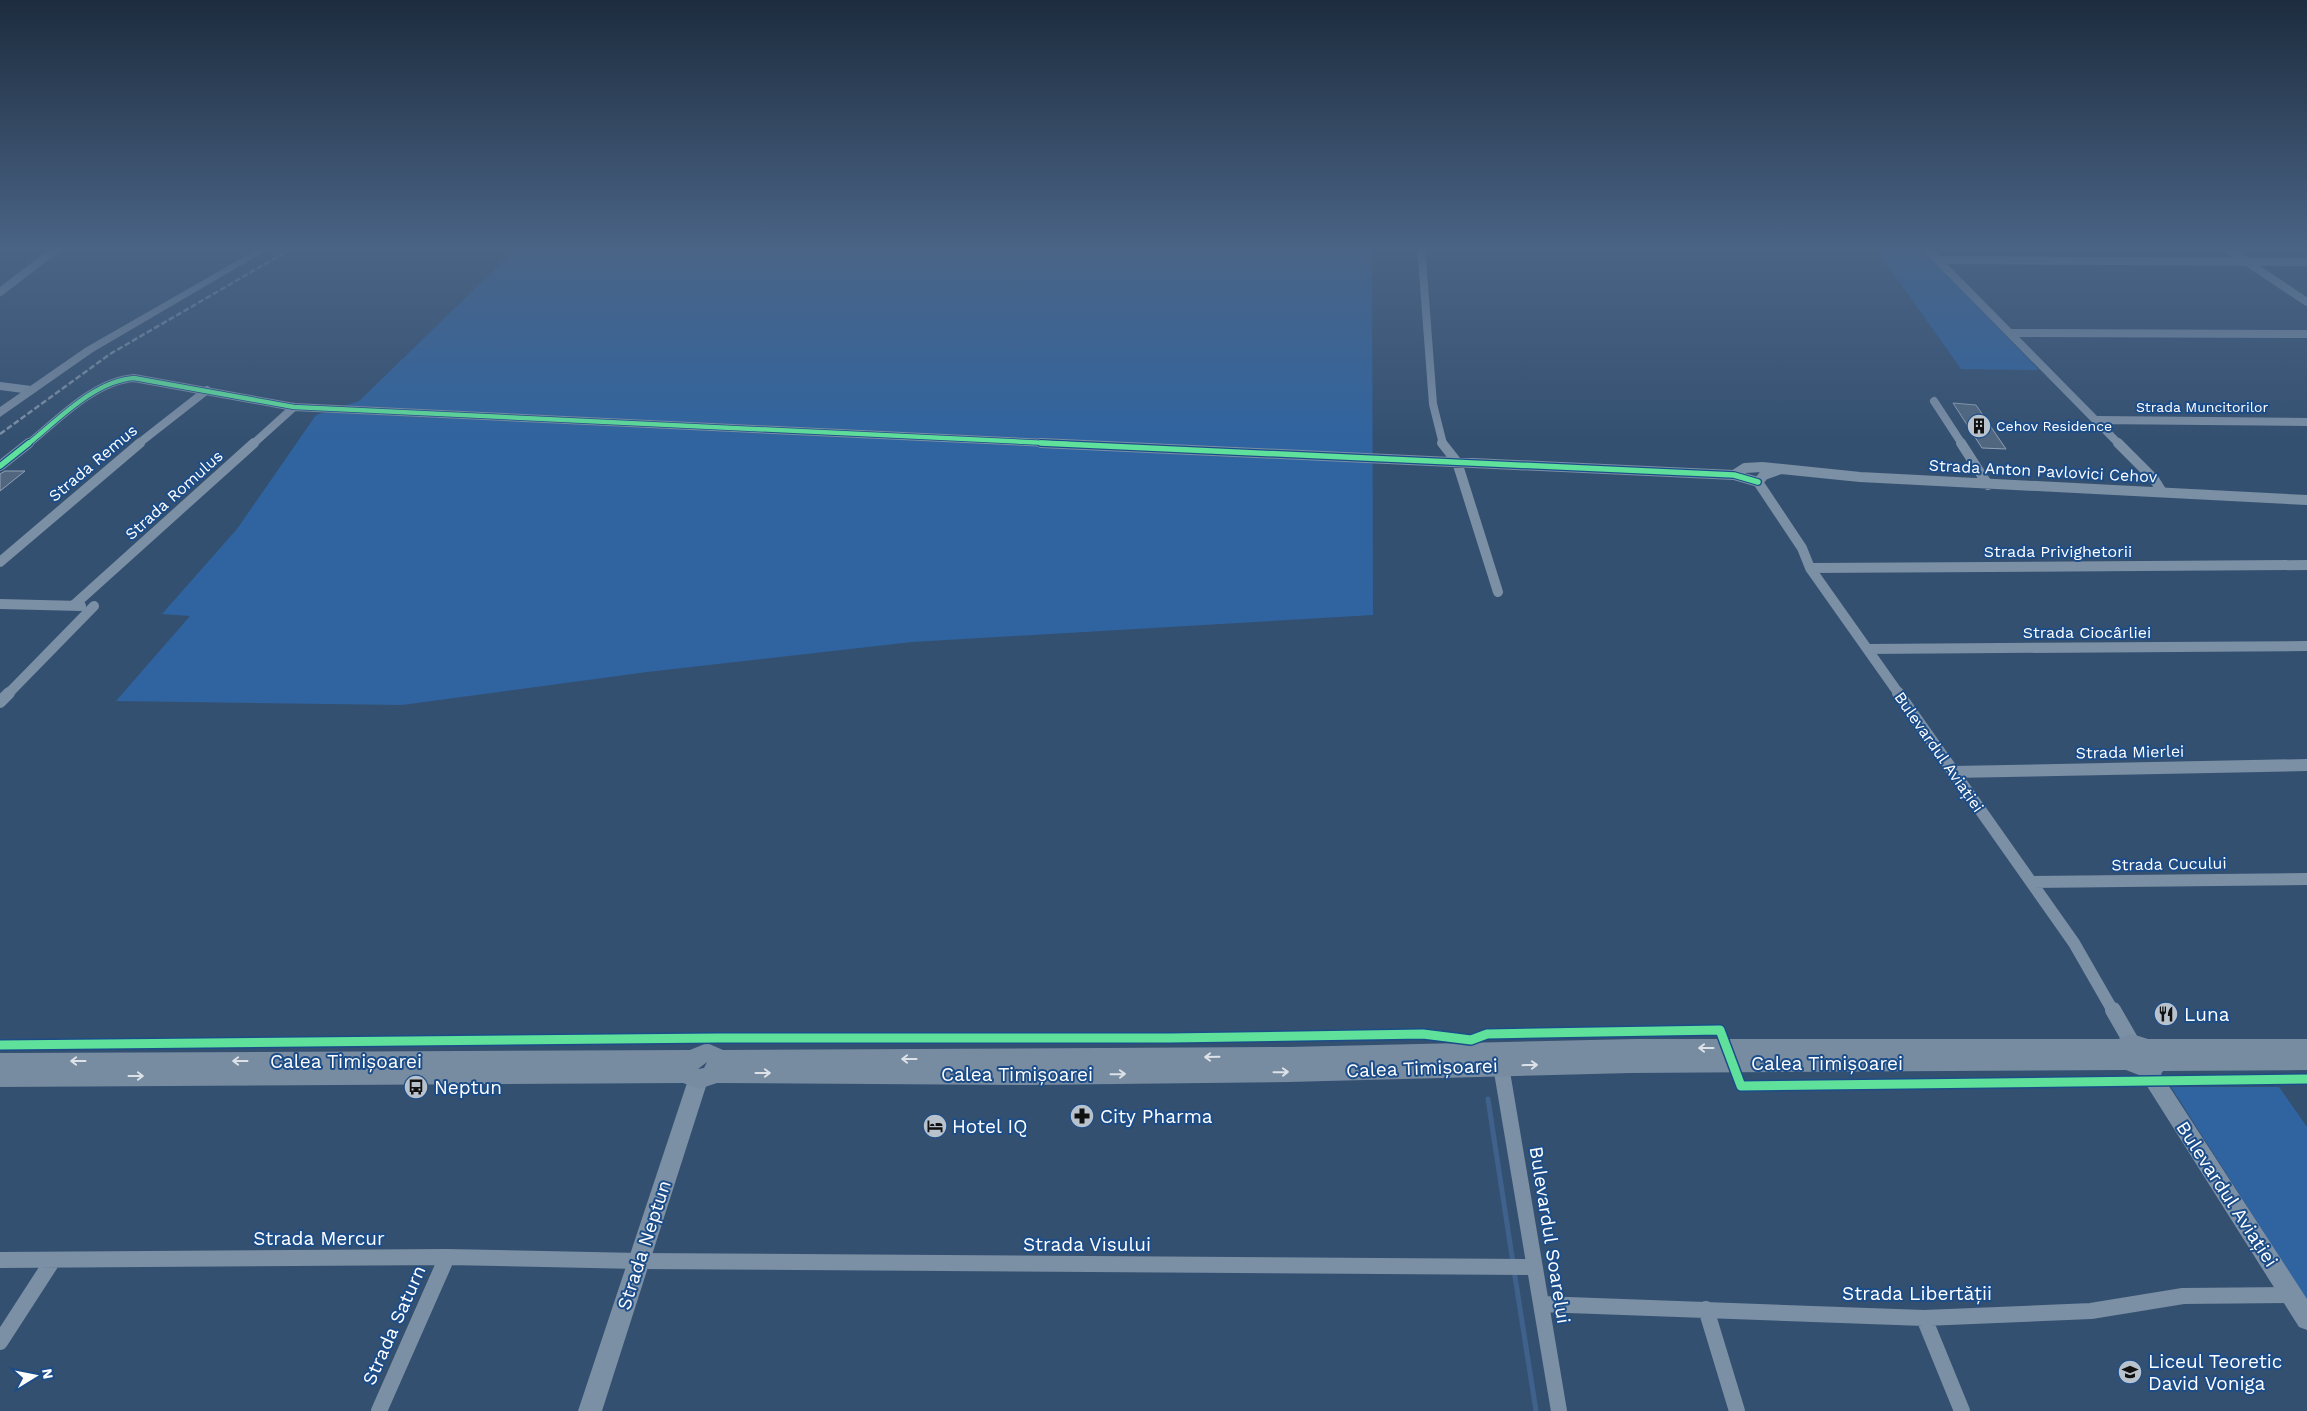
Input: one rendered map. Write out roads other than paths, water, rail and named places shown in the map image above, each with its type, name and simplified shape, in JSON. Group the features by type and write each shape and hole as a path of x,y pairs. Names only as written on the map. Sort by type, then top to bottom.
{"main road":[{"path":"0,412 89,350 155,312"},
{"name":"Calea Timișoarei","path":"0,1077 702,1069 1626,1048 2139,1055 2307,1061"},
{"name":"Calea Timișoarei","path":"0,1062 702,1069 1027,1075 1289,1072 1501,1066 2139,1055 2307,1048"}],"street":[{"path":"1426,312 1433,404 1441,442 1446,452 1457,462 1498,592"},
{"path":"1989,312 2154,479 2162,492"},
{"path":"2010,333 2307,334"},
{"path":"0,466 97,389 122,379 144,379 294,407 1734,475 1758,482 1764,475 1778,470"},
{"path":"0,386 31,390"},
{"name":"Strada Remus","path":"0,562 132,448 207,390"},
{"path":"1934,401 1988,484"},
{"name":"Strada Romulus","path":"74,605 294,407"},
{"name":"Strada Muncitorilor","path":"2097,420 2307,422"},
{"name":"Strada Anton Pavlovici Cehov","path":"1734,475 1745,468 1754,466 1778,470 1988,484 2307,500"},
{"name":"Bulevardul Aviației","path":"1758,482 1802,548 1810,568 2074,943 2139,1055 2307,1319"},
{"name":"Strada Privighetorii","path":"1810,568 2307,565"},
{"path":"0,604 94,606 0,702"},
{"name":"Strada Ciocârliei","path":"1867,649 2307,646"},
{"name":"Strada Mierlei","path":"1953,772 2307,765"},
{"name":"Strada Cucului","path":"2031,882 2307,879"},
{"name":"Bulevardul Soarelui","path":"1501,1066 1532,1267 1541,1304 1559,1411"},
{"name":"Strada Neptun","path":"590,1411 702,1069"},
{"name":"Strada Mercur","path":"0,1260 447,1257 639,1261"},
{"name":"Strada Saturn","path":"379,1411 447,1257"},
{"path":"0,1342 53,1260"},
{"name":"Strada Visului","path":"639,1261 1532,1267"},
{"name":"Strada Libertății","path":"1541,1304 1924,1318 2091,1311 2183,1296 2292,1295"},
{"path":"1706,1309 1737,1411"},
{"path":"1924,1318 1962,1411"}],"waterway":[{"path":"1488,1099 1513,1263"},
{"path":"1514,1270 1536,1411"}],"railway":[{"path":"0,434 110,354 183,312"}],"place":[{"name":"Cehov Residence","path":"1979,426"},
{"name":"Luna","path":"2166,1014"},
{"name":"Neptun","path":"416,1087"},
{"name":"City Pharma","path":"1082,1116"},
{"name":"Hotel IQ","path":"935,1126"},
{"name":"Liceul Teoretic David Voniga","path":"2130,1372"}]}
